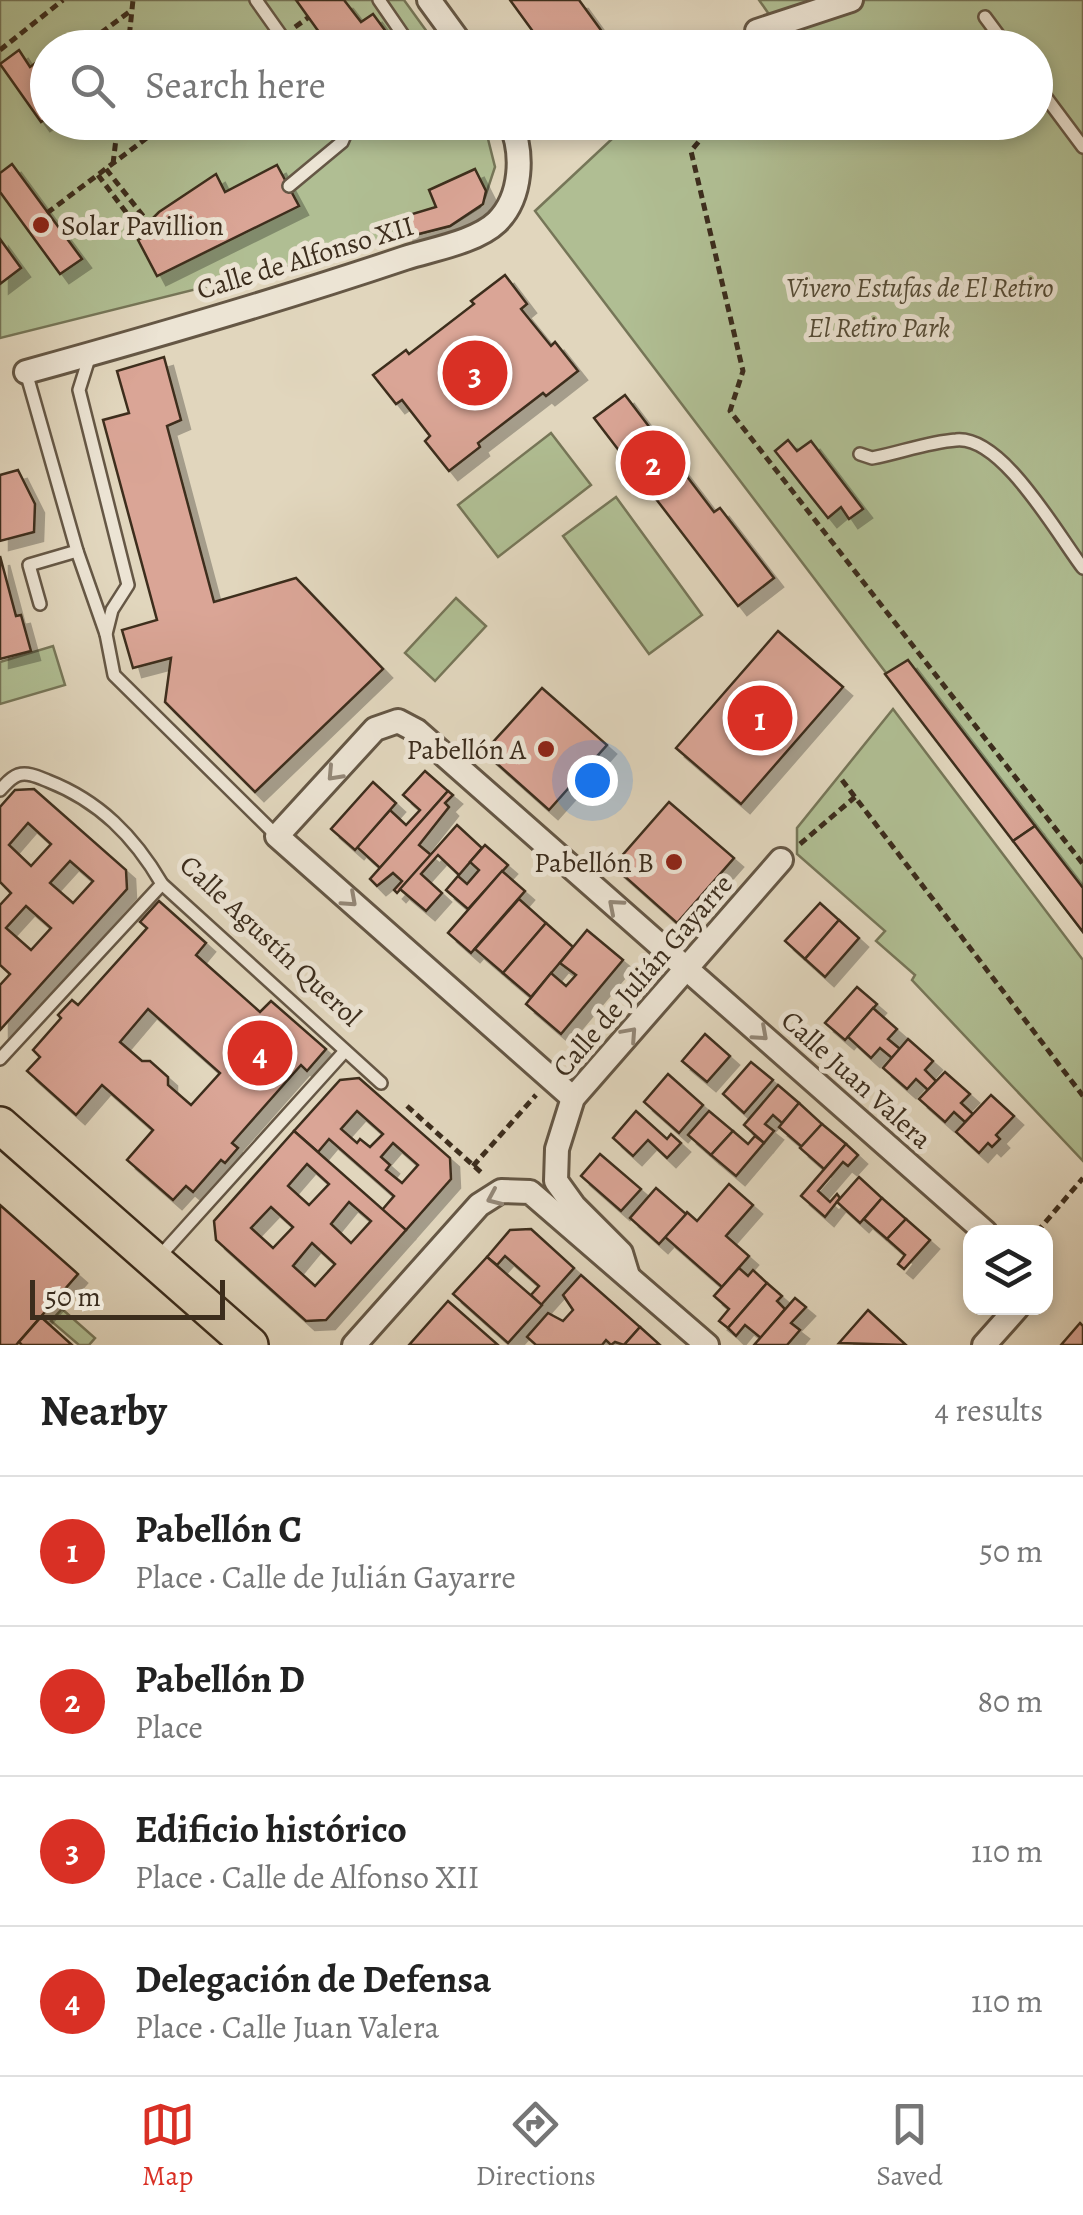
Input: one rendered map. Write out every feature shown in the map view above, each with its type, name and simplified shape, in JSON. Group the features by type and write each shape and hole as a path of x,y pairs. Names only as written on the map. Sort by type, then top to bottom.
{"main road":[{"path":"0,1125 250,1345"}],"street":[{"path":"429,0 451,30"},
{"path":"760,30 851,0"},
{"name":"Calle de Alfonso XII","path":"26,372 470,236 494,224 508,207 518,180 518,140"},
{"name":"Calle Juan Valera","path":"278,836 376,729 398,721 416,731 977,1225"},
{"path":"278,836 573,1098"},
{"name":"Calle de Julián Gayarre","path":"628,1276 621,1253 574,1206 556,1180 557,1149 573,1098 780,860"},
{"path":"354,1345 478,1205 501,1190 530,1192 707,1345"},
{"path":"984,1345 1011,1315"}],"lane":[{"path":"256,0 277,30"},
{"path":"379,0 400,30"},
{"path":"985,17 995,30"},
{"path":"1053,107 1083,147"},
{"path":"288,186 343,140"},
{"path":"90,354 80,390 128,585 112,610 106,634"},
{"path":"26,372 77,551 106,634 114,675 278,836"},
{"path":"860,454 872,458 958,439 978,442 1004,461 1083,568"},
{"path":"40,604 28,565 77,551"},
{"name":"Calle Agustín Querol","path":"0,790 13,776 25,774 64,787 111,818 148,860 162,884 381,1083"},
{"path":"0,1058 162,884"},
{"path":"156,1260 345,1051"}],"path":[{"path":"0,50 63,0"},
{"path":"130,30 134,0"},
{"path":"105,30 132,10"},
{"path":"113,164 116,140"},
{"path":"47,213 144,140"},
{"path":"700,140 691,151 743,371 730,411 1083,864"},
{"path":"106,169 155,231"},
{"path":"98,175 144,236"},
{"path":"842,780 1083,1096"},
{"path":"780,860 854,797"},
{"path":"406,1106 473,1166 551,1078"},
{"path":"1044,1225 1083,1178"}],"green space":[{"path":"0,0 404,0 426,30 30,30 30,140 488,140 495,167 485,197 480,207 450,226 0,338"},
{"name":"Vivero Estufas de El Retiro","path":"759,0 1083,0 1083,932 535,211 611,140 1053,140 1053,30 758,30 771,17"},
{"path":"551,433 591,485 498,557 458,505"},
{"path":"616,497 702,615 649,654 563,536"},
{"path":"456,598 486,626 435,681 405,653"},
{"path":"53,646 65,685 0,704 0,662"},
{"path":"893,709 1083,960 1083,1161 912,980 915,975 876,941 885,931 797,854 797,828"},
{"path":"62,1309 95,1338 89,1345 79,1345 51,1321"}],"building":[{"path":"296,0 344,0 361,22 373,14 385,30 318,30"},
{"path":"510,0 579,0 601,30 532,30"},
{"path":"19,50 30,67 30,106 0,64"},
{"name":"Solar Pavillion","path":"12,164 82,259 60,274 0,192 0,173"},
{"path":"277,165 299,206 157,276 138,240 155,231 150,221 159,212 216,174 225,192"},
{"path":"475,169 486,191 483,204 450,226 407,237 399,218 436,207 429,190"},
{"path":"0,239 21,268 0,284"},
{"path":"505,275 527,304 521,309 578,371 478,443 480,447 449,471 425,441 430,436 402,400 396,404 373,375 406,350 409,354"},
{"path":"164,357 181,420 167,426 214,602 296,578 383,669 255,792 165,702 171,658 133,668 122,630 157,620 103,420 129,413 117,371"},
{"path":"625,395 714,512 720,508 774,578 738,606 594,418"},
{"path":"788,440 797,451 811,441 863,509 849,519 841,507 828,518 775,451"},
{"path":"18,470 35,504 34,532 0,541 0,475"},
{"path":"0,556 16,616 21,615 31,651 0,659"},
{"path":"778,631 843,687 741,804 676,748"},
{"path":"908,660 1035,826 1013,841 885,674"},
{"name":"Pabellón A","path":"542,688 607,745 549,810 484,752"},
{"path":"425,771 448,791 380,868 357,847 390,810 406,825 420,810 403,795"},
{"path":"373,782 396,803 355,850 331,829"},
{"path":"34,789 126,870 127,889 0,1030 0,985 10,974 0,965 0,905 11,893 0,882 0,807 15,790","holes":["28,823 51,844 31,866 9,845","70,861 93,881 73,903 50,883","26,906 51,928 31,950 6,928"]},
{"path":"448,791 453,795 445,803 449,807 419,845 431,855 397,893 394,890 402,881 393,873 377,886 370,879"},
{"name":"Pabellón B","path":"669,802 734,858 677,923 613,866"},
{"path":"457,825 482,848 459,875 438,855 421,874 442,893 426,911 400,889"},
{"path":"1035,826 1083,888 1083,932 1013,841"},
{"path":"485,845 508,865 468,909 446,890 458,876 467,884 479,870 470,862"},
{"path":"502,871 525,891 471,953 448,933"},
{"path":"519,899 546,923 503,973 475,949"},
{"path":"159,901 206,943 196,955 260,1012 271,1001 326,1049 307,1071 301,1065 232,1143 238,1148 225,1163 221,1160 193,1192 186,1186 173,1200 127,1160 153,1130 102,1085 76,1115 27,1071 40,1057 33,1050 61,1018 58,1015 72,1000 78,1005 147,928 140,922","holes":["148,1009 220,1073 191,1105 168,1085 168,1077 150,1061 142,1061 120,1042"]},
{"path":"820,903 839,920 805,959 785,941"},
{"path":"839,920 859,938 825,977 805,959"},
{"path":"546,923 573,947 531,997 503,973"},
{"path":"587,930 623,960 561,1034 526,1004 551,973 566,986 576,975 560,963"},
{"path":"857,987 877,1004 845,1040 825,1023"},
{"path":"873,1008 897,1029 888,1039 900,1049 892,1058 880,1048 871,1058 848,1037"},
{"path":"705,1034 730,1056 707,1082 682,1061"},
{"path":"908,1039 933,1061 925,1070 936,1081 928,1090 916,1079 907,1089 883,1068"},
{"path":"751,1062 773,1080 744,1113 723,1094"},
{"path":"945,1072 970,1094 961,1103 973,1114 965,1122 954,1112 945,1122 919,1099"},
{"path":"668,1074 703,1105 679,1133 644,1102"},
{"path":"359,1078 450,1158 451,1179 406,1230 382,1210 394,1196 329,1139 318,1152 294,1131 340,1080","holes":["357,1111 383,1134 370,1147 360,1139 357,1143 341,1129","393,1143 418,1165 402,1183 386,1170 390,1165 381,1157"]},
{"path":"778,1085 799,1103 782,1123 773,1115 765,1124 774,1131 764,1143 744,1125"},
{"path":"991,1095 1014,1116 996,1135 1000,1139 992,1147 988,1143 979,1153 956,1132"},
{"path":"799,1103 822,1124 802,1147 779,1127"},
{"path":"636,1111 667,1139 671,1134 681,1143 667,1158 648,1140 633,1156 613,1138"},
{"path":"709,1111 733,1131 711,1155 688,1135"},
{"path":"822,1124 846,1144 824,1169 800,1148"},
{"path":"294,1131 406,1230 326,1320 306,1321 216,1240 214,1221","holes":["307,1164 329,1184 309,1205 288,1186","349,1202 371,1221 351,1243 331,1224","271,1207 293,1227 273,1248 251,1228","312,1243 335,1264 315,1286 293,1266"]},
{"path":"733,1131 748,1144 755,1136 764,1143 736,1176 711,1155"},
{"path":"846,1144 858,1155 848,1166 843,1162 818,1191 830,1202 837,1194 840,1198 825,1217 801,1196"},
{"path":"600,1154 641,1189 621,1211 581,1176"},
{"path":"859,1177 882,1198 860,1223 837,1202"},
{"path":"729,1184 753,1205 726,1236 749,1256 722,1287 665,1237 687,1212 697,1221"},
{"path":"656,1188 686,1214 659,1244 630,1218"},
{"path":"882,1198 906,1219 887,1239 864,1219"},
{"path":"0,1205 78,1274 16,1345 0,1345"},
{"path":"906,1219 930,1240 904,1269 898,1264 905,1255 887,1239"},
{"path":"531,1229 574,1268 541,1305 531,1295 539,1286 505,1256 497,1265 487,1257 510,1230"},
{"path":"487,1257 542,1305 508,1343 453,1294"},
{"path":"739,1268 748,1276 753,1270 767,1283 728,1328 719,1321 729,1309 714,1296"},
{"path":"581,1275 640,1327 624,1345 611,1345 606,1340 602,1345 536,1345 527,1337 548,1313 563,1321 573,1310 563,1295"},
{"path":"767,1283 782,1296 777,1301 785,1309 761,1338 745,1325 736,1336 728,1328"},
{"path":"795,1298 806,1307 791,1323 800,1330 787,1345 754,1345"},
{"path":"448,1301 498,1345 409,1345"},
{"path":"868,1310 906,1345 839,1343"},
{"path":"41,1317 72,1345 22,1345 19,1342"},
{"path":"1080,1323 1083,1345 1061,1345"},
{"path":"640,1327 660,1345 624,1345"}],"place":[{"name":"Solar Pavillion","path":"41,225"},
{"name":"Edificio histórico","path":"475,373"},
{"name":"Pabellón D","path":"653,463"},
{"name":"Pabellón C","path":"760,718"},
{"name":"Pabellón A","path":"546,749"},
{"name":"Pabellón B","path":"674,862"},
{"name":"Delegación de Defensa","path":"260,1053"}],"park label":[{"name":"El Retiro Park","path":"879,327"}]}
